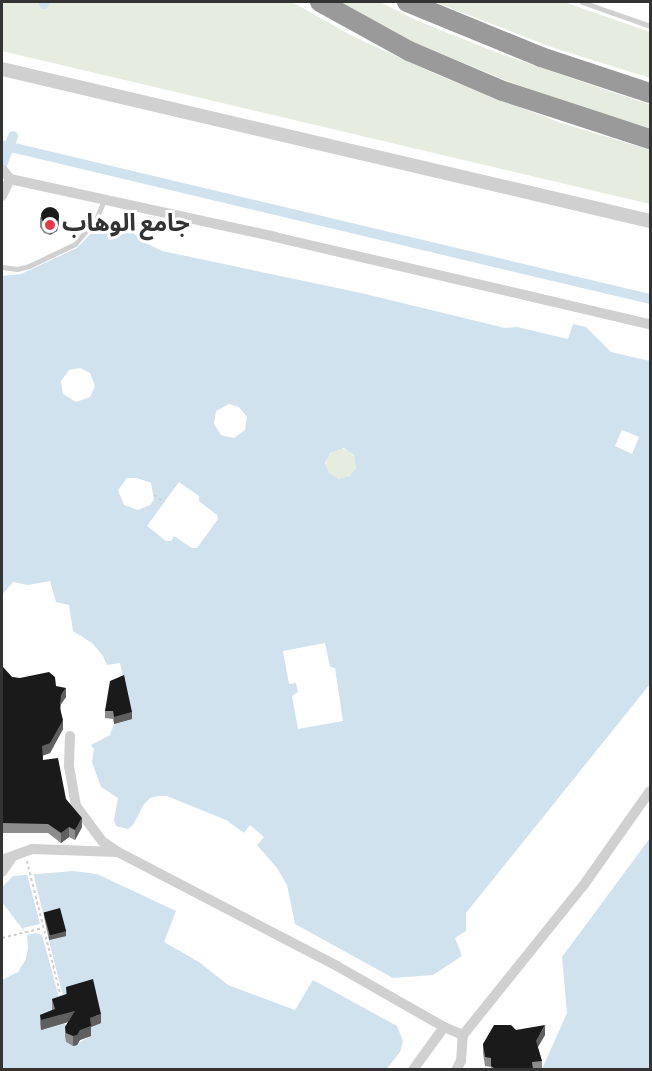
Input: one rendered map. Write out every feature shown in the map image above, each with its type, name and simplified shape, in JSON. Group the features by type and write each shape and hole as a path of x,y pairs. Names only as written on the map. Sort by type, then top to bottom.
{"highway":[{"path":"320,2 409,51 503,91 651,139"},
{"path":"407,2 541,57 651,93"}],"street":[{"path":"2,69 651,221"},
{"path":"2,196 5,173 104,200 651,324"},
{"path":"70,736 69,766 76,806 102,840 118,852 337,966 444,1027 463,1035"},
{"path":"456,1070 461,1061 463,1035 583,886 651,791"},
{"path":"2,860 45,848 71,852 118,852"},
{"path":"2,872 14,856"},
{"path":"413,1070 444,1027"}],"lane":[{"path":"582,2 651,26"},
{"path":"2,267 17,269 29,266 75,244 96,219 104,200"}],"path":[{"path":"154,495 164,502"},
{"path":"25,852 63,1003"},
{"path":"2,938 44,927"}],"shaded area":[{"path":"2,2 292,2 354,37 442,77 561,123 650,150 650,204 2,51"},
{"path":"332,2 380,2 418,21 498,53 650,105 650,128 588,110 510,82 387,31"},
{"path":"435,2 564,2 650,32 650,78 551,47"},
{"path":"341,449 352,453 356,464 352,475 341,479 330,475 326,464 330,453"}],"water":[{"path":"102,222 125,223 140,240 162,251 361,293 505,328 517,327 568,339 573,324 586,327 611,352 650,361 650,684 466,913 466,931 455,938 462,956 433,975 393,978 295,924 287,885 277,868 257,845 264,837 250,825 244,833 226,820 167,796 159,796 150,798 144,804 133,825 128,829 116,826 114,820 118,798 101,787 92,762 94,749 91,745 110,735 114,724 132,719 120,663 107,665 92,643 73,631 69,605 56,602 50,581 28,585 13,582 2,595 2,276 21,274 77,248","holes":["80,368 90,373 95,386 90,397 76,402 63,394 61,381 69,370","229,404 239,407 247,417 245,430 234,438 221,435 214,424 216,411","622,430 639,437 632,454 615,446","344,448 354,455 356,468 350,476 339,479 329,473 325,463 330,453","127,478 137,478 151,483 154,499 150,505 138,510 124,505 118,490","179,482 199,496 199,501 217,515 218,519 197,548 192,548 174,536 171,541 166,541 147,526","325,643 330,667 335,668 343,721 298,729 292,696 298,692 296,683 289,684 283,651"]},
{"path":"650,838 650,1069 542,1069 567,1013 562,957"},
{"path":"73,871 97,874 176,911 164,942 199,962 228,985 295,1010 313,980 397,1026 403,1041 400,1052 386,1070 2,1069 2,980 18,972 26,959 28,948 27,935 2,902 3,886 13,876"}],"pier":[{"path":"33,873 44,917 60,913 49,941 65,1004 93,989 101,1023 90,1027 91,1036 73,1046 66,1042 65,1036 68,1032 65,1023 54,1026 55,1018 52,1009 61,1005 42,935 36,933 27,935 23,928 40,924 27,874"}],"building":[{"path":"50,207 56,210 59,216 56,222 50,225 44,222 41,216 44,210"},
{"path":"2,666 12,677 20,678 49,672 55,677 56,686 66,688 61,695 60,708 63,720 50,743 42,746 43,760 58,758 66,799 82,818 75,830 69,827 61,833 48,824 2,823"},
{"path":"124,675 132,712 114,717 113,711 105,711 110,681"},
{"path":"60,908 66,931 50,936 44,912"},
{"path":"93,979 101,1014 90,1018 91,1026 80,1030 77,1035 66,1033 65,1027 75,1011 41,1020 40,1015 55,1009 52,999 67,994 66,987"},
{"path":"494,1025 511,1025 516,1030 545,1025 536,1041 542,1061 532,1062 533,1070 497,1070 491,1066 491,1058 485,1057 483,1044"}],"waterway":[{"path":"2,165 13,136"},
{"path":"2,145 650,299"}],"place":[{"name":"جامع الوهاب","path":"50,225"}]}
